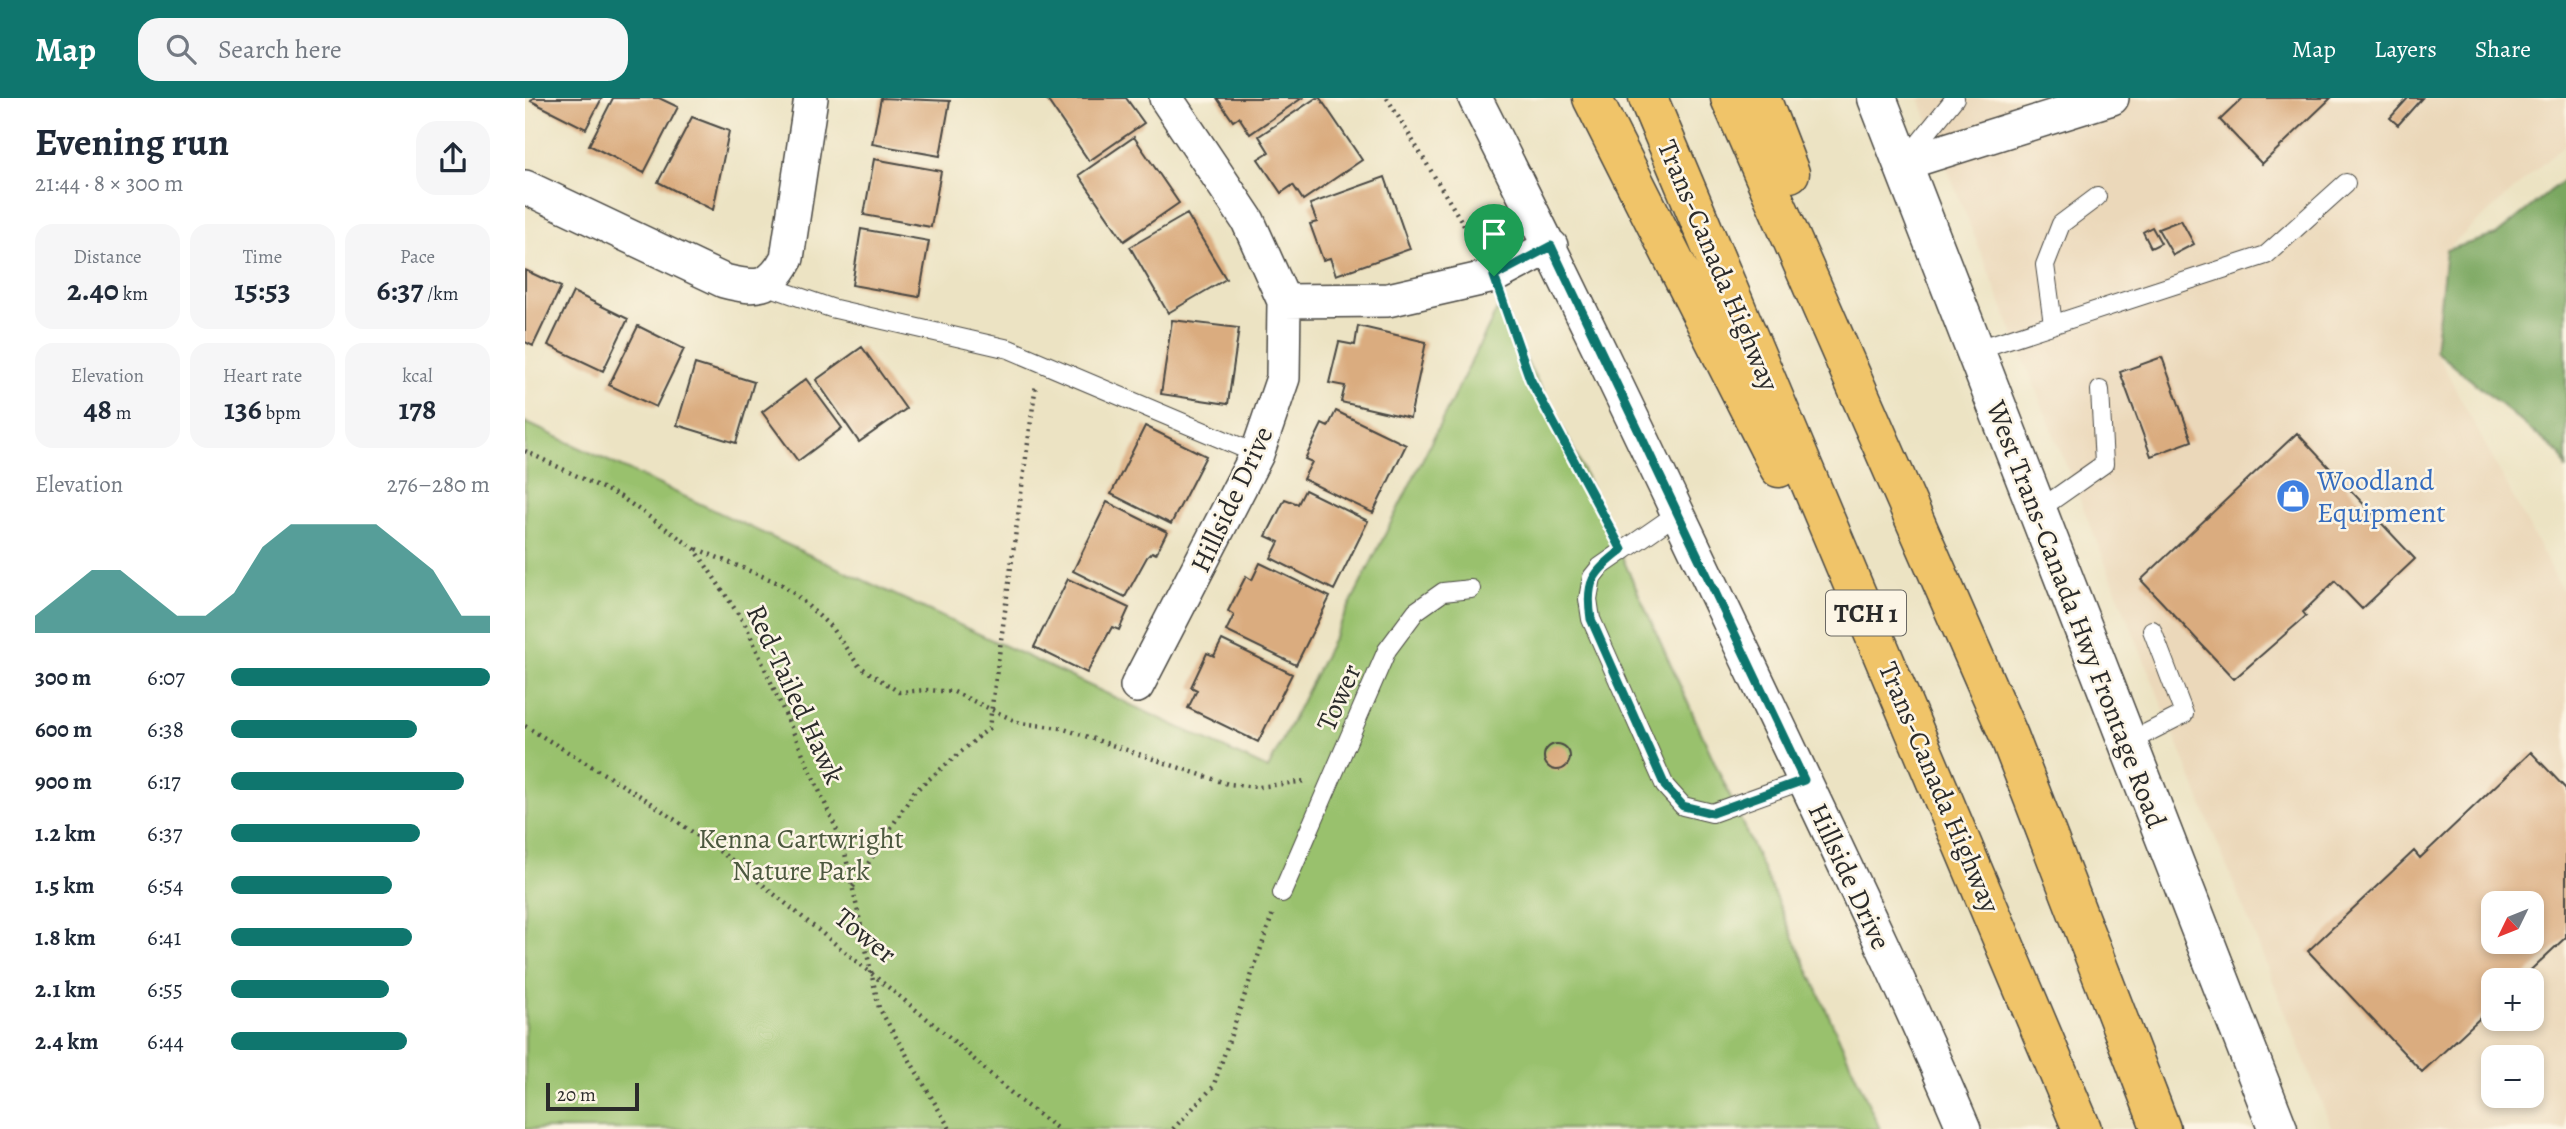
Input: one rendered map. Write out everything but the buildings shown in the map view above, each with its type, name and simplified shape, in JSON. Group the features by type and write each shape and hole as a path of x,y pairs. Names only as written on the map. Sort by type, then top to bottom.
{"highway":[{"path":"1592,98 1939,785"},
{"name":"Trans-Canada Highway","path":"1648,98 2082,1129"},
{"name":"TCH 1","path":"1731,98 2009,736 2161,1129"},
{"path":"1761,98 2009,736"}],"street":[{"path":"525,187 723,281 744,286 765,285 779,274 787,258 811,98"},
{"name":"Hillside Drive","path":"1137,686 1257,454 1283,378 1284,300 1248,221 1166,98"},
{"name":"Hillside Drive","path":"1475,98 1551,246 1920,1024 1963,1129"},
{"name":"West Trans-Canada Hwy Frontage Road","path":"1877,98 2278,1129"},
{"path":"1902,164 2112,98"},
{"path":"1284,300 1388,300 1494,276 1551,246"}],"lane":[{"path":"1902,164 1955,98"},
{"path":"1975,350 2266,255 2346,183"},
{"path":"2053,324 2045,265 2061,224 2097,197"},
{"path":"765,285 831,308 1009,349 1257,454"},
{"path":"2037,511 2104,464 2100,390"},
{"path":"1678,513 1622,550 1592,577 1588,599 1591,619 1665,786 1683,806 1712,813 1804,780"},
{"name":"Tower","path":"1282,893 1386,651 1416,611 1443,592 1471,589"},
{"path":"2127,743 2184,714 2152,630"}],"path":[{"path":"1387,98 1494,276 1530,379 1622,550"},
{"path":"853,888 914,792 989,728 1039,362"},
{"name":"Red-Tailed Hawk","path":"525,452 621,497 695,548 746,626 842,844 879,1008 950,1129"},
{"path":"695,548 781,584 796,594 829,626 859,666 899,692 954,692 1020,723 1061,728 1242,786 1276,786 1306,781 1339,760"},
{"name":"Tower","path":"525,726 647,800 736,863 871,973 1019,1100 1058,1129"},
{"path":"1173,1129 1213,1087 1282,893"}],"shaded area":[{"path":"1919,98 2566,98 2566,143 2446,250 2435,350 2566,597 2566,1129 2332,1129"}],"green space":[{"path":"2566,178 2566,470 2561,455 2435,350 2446,250 2496,235"},
{"name":"Kenna Cartwright Nature Park","path":"1498,308 1572,446 1880,1129 525,1129 525,422 1268,769"}],"place":[{"name":"Woodland Equipment","path":"2293,496"}],"route":[{"path":"1551,246 1804,780 1747,803 1712,813 1683,806 1665,786 1596,637 1591,619 1588,599 1592,577 1622,550 1530,379 1494,276 1551,246"}]}
